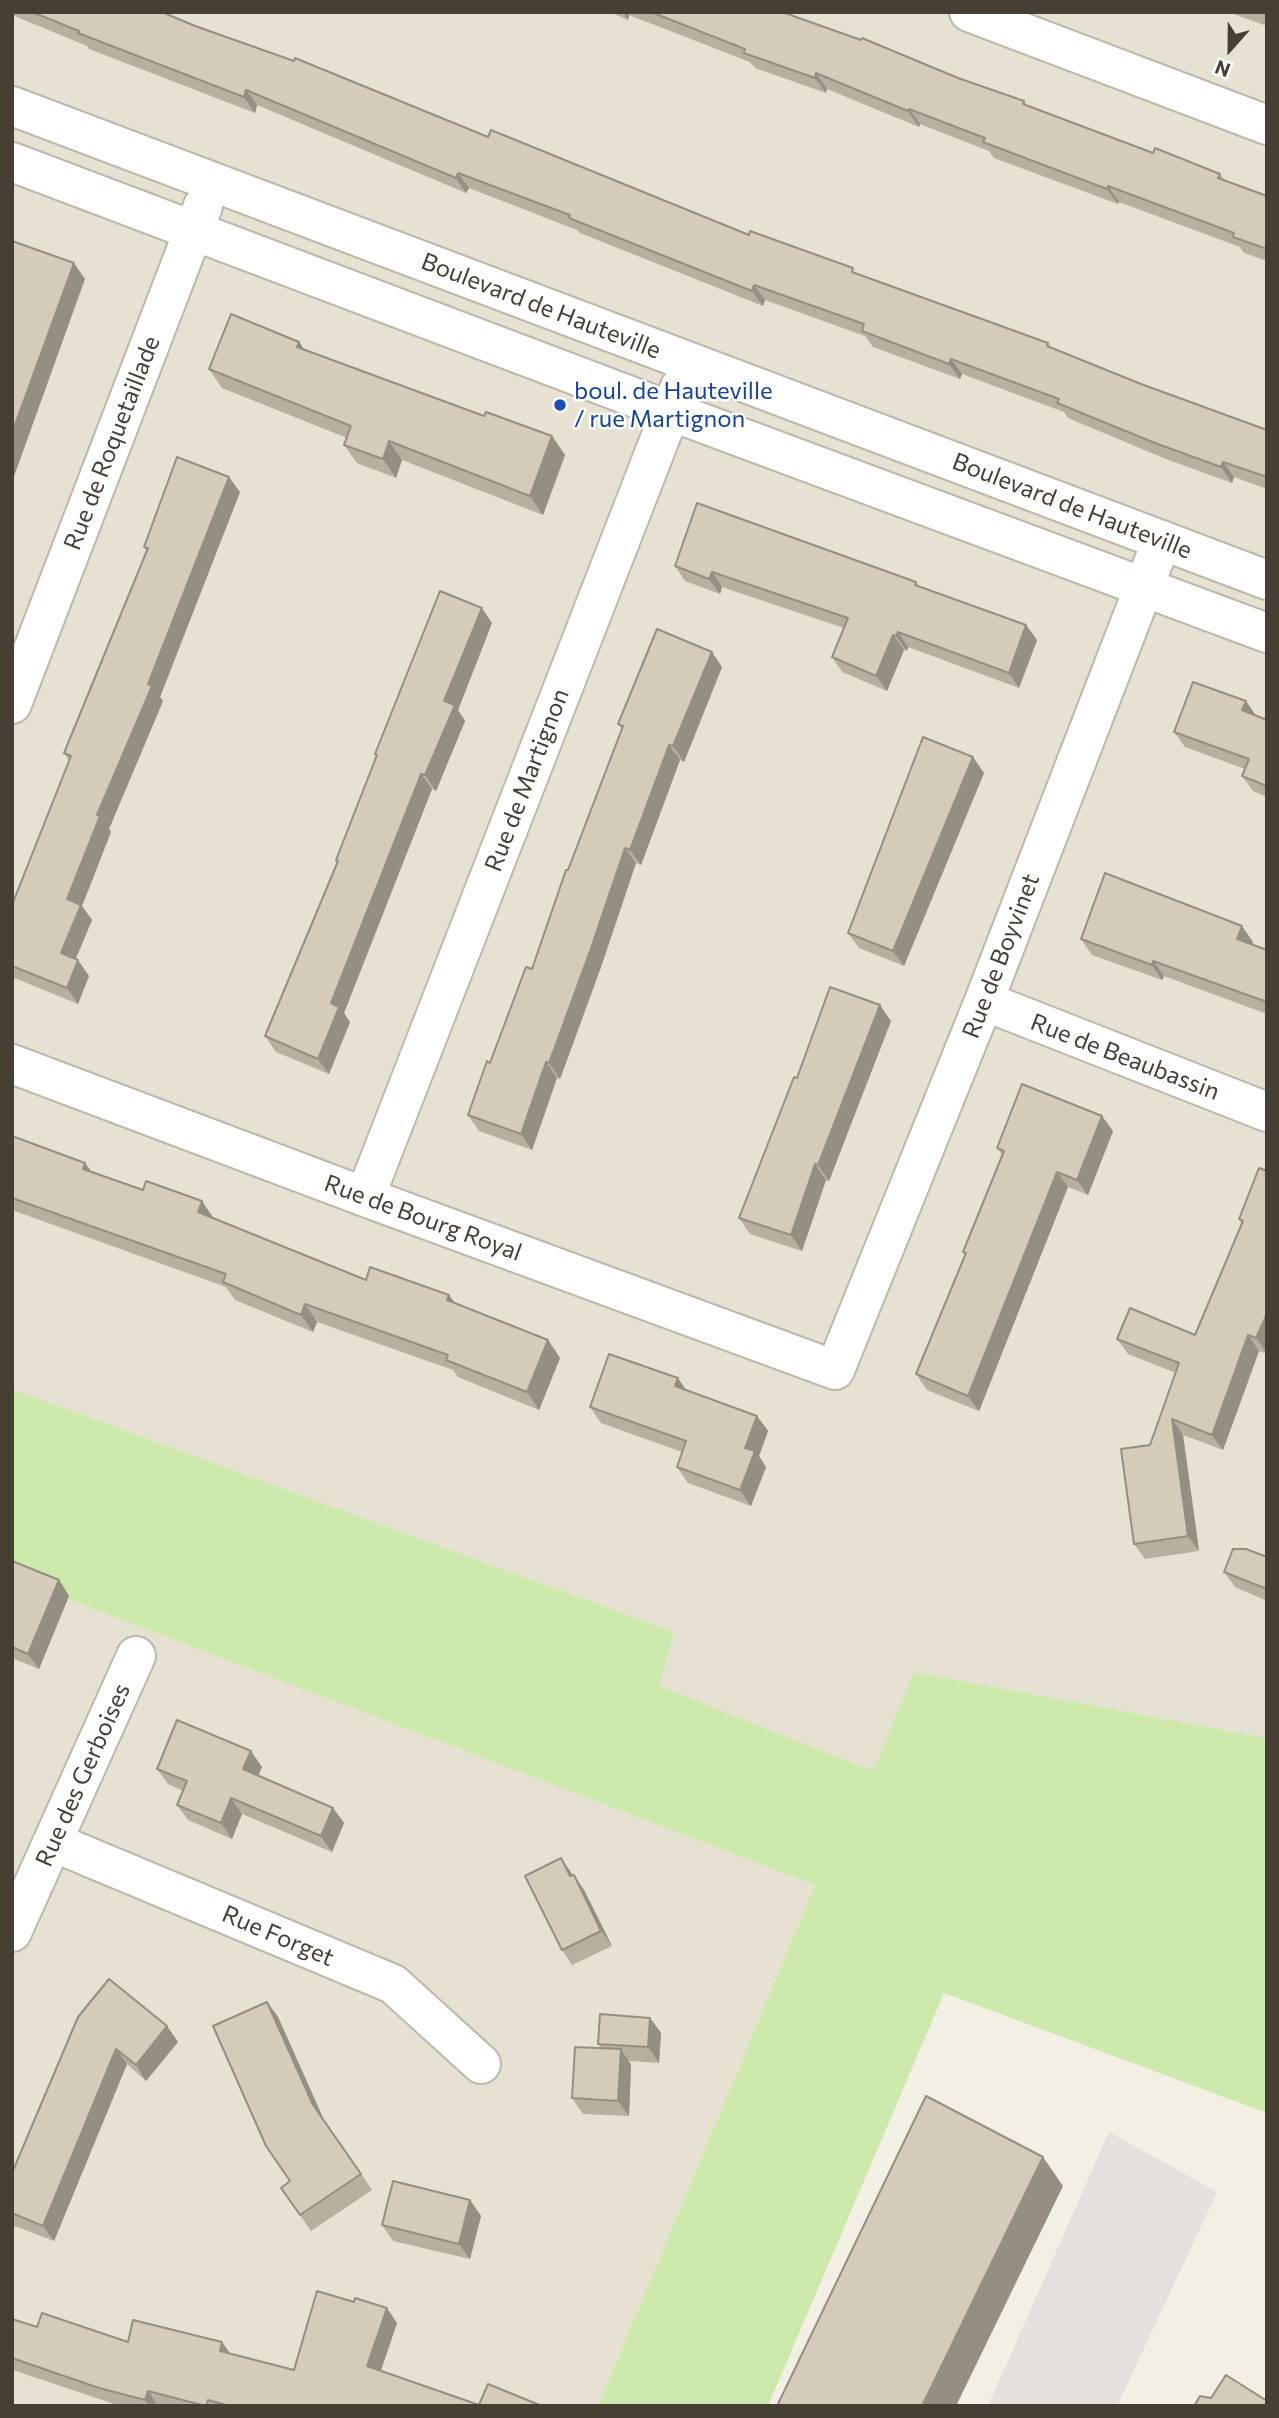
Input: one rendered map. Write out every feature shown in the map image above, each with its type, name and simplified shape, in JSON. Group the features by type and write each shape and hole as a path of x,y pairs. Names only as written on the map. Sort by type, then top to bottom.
{"street":[{"path":"969,12 1267,125"},
{"name":"Boulevard de Hauteville","path":"12,106 1267,580"},
{"name":"Boulevard de Hauteville","path":"12,162 1267,633"},
{"name":"Rue de Roquetaillade","path":"12,705 213,181"},
{"name":"Rue de Martignon","path":"365,1197 690,363"},
{"name":"Rue de Boyvinet","path":"835,1370 984,1001 1162,540"},
{"name":"Rue de Beaubassin","path":"984,1001 1267,1112"},
{"name":"Rue de Bourg Royal","path":"12,1063 365,1197 835,1370"},
{"name":"Rue des Gerboises","path":"12,1931 136,1656"},
{"name":"Rue Forget","path":"53,1842 393,1984 481,2064"}],"shaded area":[{"path":"12,12 1267,12 1267,1738 914,1672 874,1772 658,1686 674,1632 12,1389"},
{"path":"12,1578 815,1885 598,2406 12,2406"},
{"path":"1109,2132 1217,2192 1117,2406 988,2406"}],"green space":[{"path":"12,1389 674,1632 659,1686 873,1771 914,1672 1267,1738 1267,2113 944,1993 768,2406 598,2406 815,1885 12,1578"}],"building":[{"path":"32,12 162,12 294,61 295,58 488,137 491,130 749,235 750,231 853,268 852,272 1048,343 1047,346 1141,384 1267,430 1267,477 1223,462 1221,467 1155,443 1057,403 1059,399 951,359 949,364 862,331 864,324 754,285 752,291 569,218 570,215 458,173 456,178 246,90 244,97 78,33 79,31"},
{"path":"651,12 782,12 861,40 862,38 958,78 1024,101 1023,104 1153,153 1155,148 1220,174 1218,178 1267,196 1267,249 1233,237 1234,233 983,142 985,138 909,109 908,111 816,73 815,78 744,53 745,49"},
{"path":"12,241 74,263 12,433"},
{"path":"231,314 299,342 297,347 484,416 486,412 552,436 530,496 389,441 383,459 344,445 351,426 209,369"},
{"path":"177,457 229,477 148,684 152,686 97,815 100,816 67,899 81,905 61,953 78,960 67,988 12,966 12,905 71,756 64,753 148,548 144,547"},
{"path":"697,503 1026,625 1009,673 898,632 896,636 893,635 876,676 832,657 848,618 712,572 709,579 675,566"},
{"path":"440,591 482,608 444,701 455,705 425,775 421,774 331,1003 339,1007 318,1059 265,1036 338,861 336,860 377,755 375,754"},
{"path":"657,629 712,652 673,746 669,745 630,850 625,848 590,951 521,1134 468,1115 526,967 532,969 566,870 623,726 618,724"},
{"path":"1193,682 1246,701 1242,710 1267,720 1267,786 1242,776 1249,759 1174,732"},
{"path":"923,737 973,757 893,951 848,933"},
{"path":"1105,873 1242,926 1237,939 1267,950 1267,1002 1153,961 1152,965 1081,939"},
{"path":"830,987 880,1005 818,1165 815,1164 791,1235 739,1218 794,1077 797,1078"},
{"path":"1022,1084 1102,1116 1077,1180 1057,1172 968,1396 916,1374 1004,1151 997,1148"},
{"path":"12,1136 85,1163 83,1169 143,1190 146,1181 202,1201 198,1212 366,1280 370,1267 449,1295 447,1300 548,1340 527,1392 446,1360 448,1355 305,1304 301,1315 223,1282 226,1274 12,1198"},
{"path":"1259,1168 1267,1171 1267,1314 1256,1338 1248,1335 1212,1435 1172,1419 1188,1536 1134,1544 1121,1449 1150,1445 1179,1363 1117,1339 1130,1308 1195,1335 1243,1221 1239,1219"},
{"path":"609,1354 678,1378 675,1386 757,1416 745,1448 755,1451 740,1490 677,1467 686,1441 590,1407"},
{"path":"1233,1549 1246,1549 1267,1557 1267,1589 1224,1572"},
{"path":"12,1561 59,1580 28,1654 12,1647"},
{"path":"177,1720 251,1751 243,1769 333,1808 321,1836 231,1798 221,1823 177,1805 187,1781 157,1769"},
{"path":"561,1858 570,1876 574,1875 601,1931 562,1950 525,1876"},
{"path":"109,1979 167,2026 136,2065 116,2049 43,2226 12,2213 12,2173 78,2017"},
{"path":"267,2002 313,2105 361,2174 300,2215 281,2188 290,2181 266,2146 213,2026"},
{"path":"600,2014 650,2018 648,2047 598,2044"},
{"path":"575,2047 621,2049 618,2101 572,2098"},
{"path":"926,2096 1043,2157 922,2406 777,2406"},
{"path":"393,2181 470,2200 459,2244 382,2225"},
{"path":"317,2291 354,2302 355,2298 387,2308 367,2366 479,2405 488,2384 542,2406 230,2406 208,2400 206,2406 148,2391 145,2400 99,2388 12,2358 12,2319 37,2327 42,2313 128,2342 133,2320 222,2342 220,2351 294,2370"},
{"path":"1226,2375 1267,2399 1267,2406 1194,2406 1200,2396 1211,2398"}],"place":[{"name":"boul. de Hauteville / rue Martignon","path":"560,405"}]}
